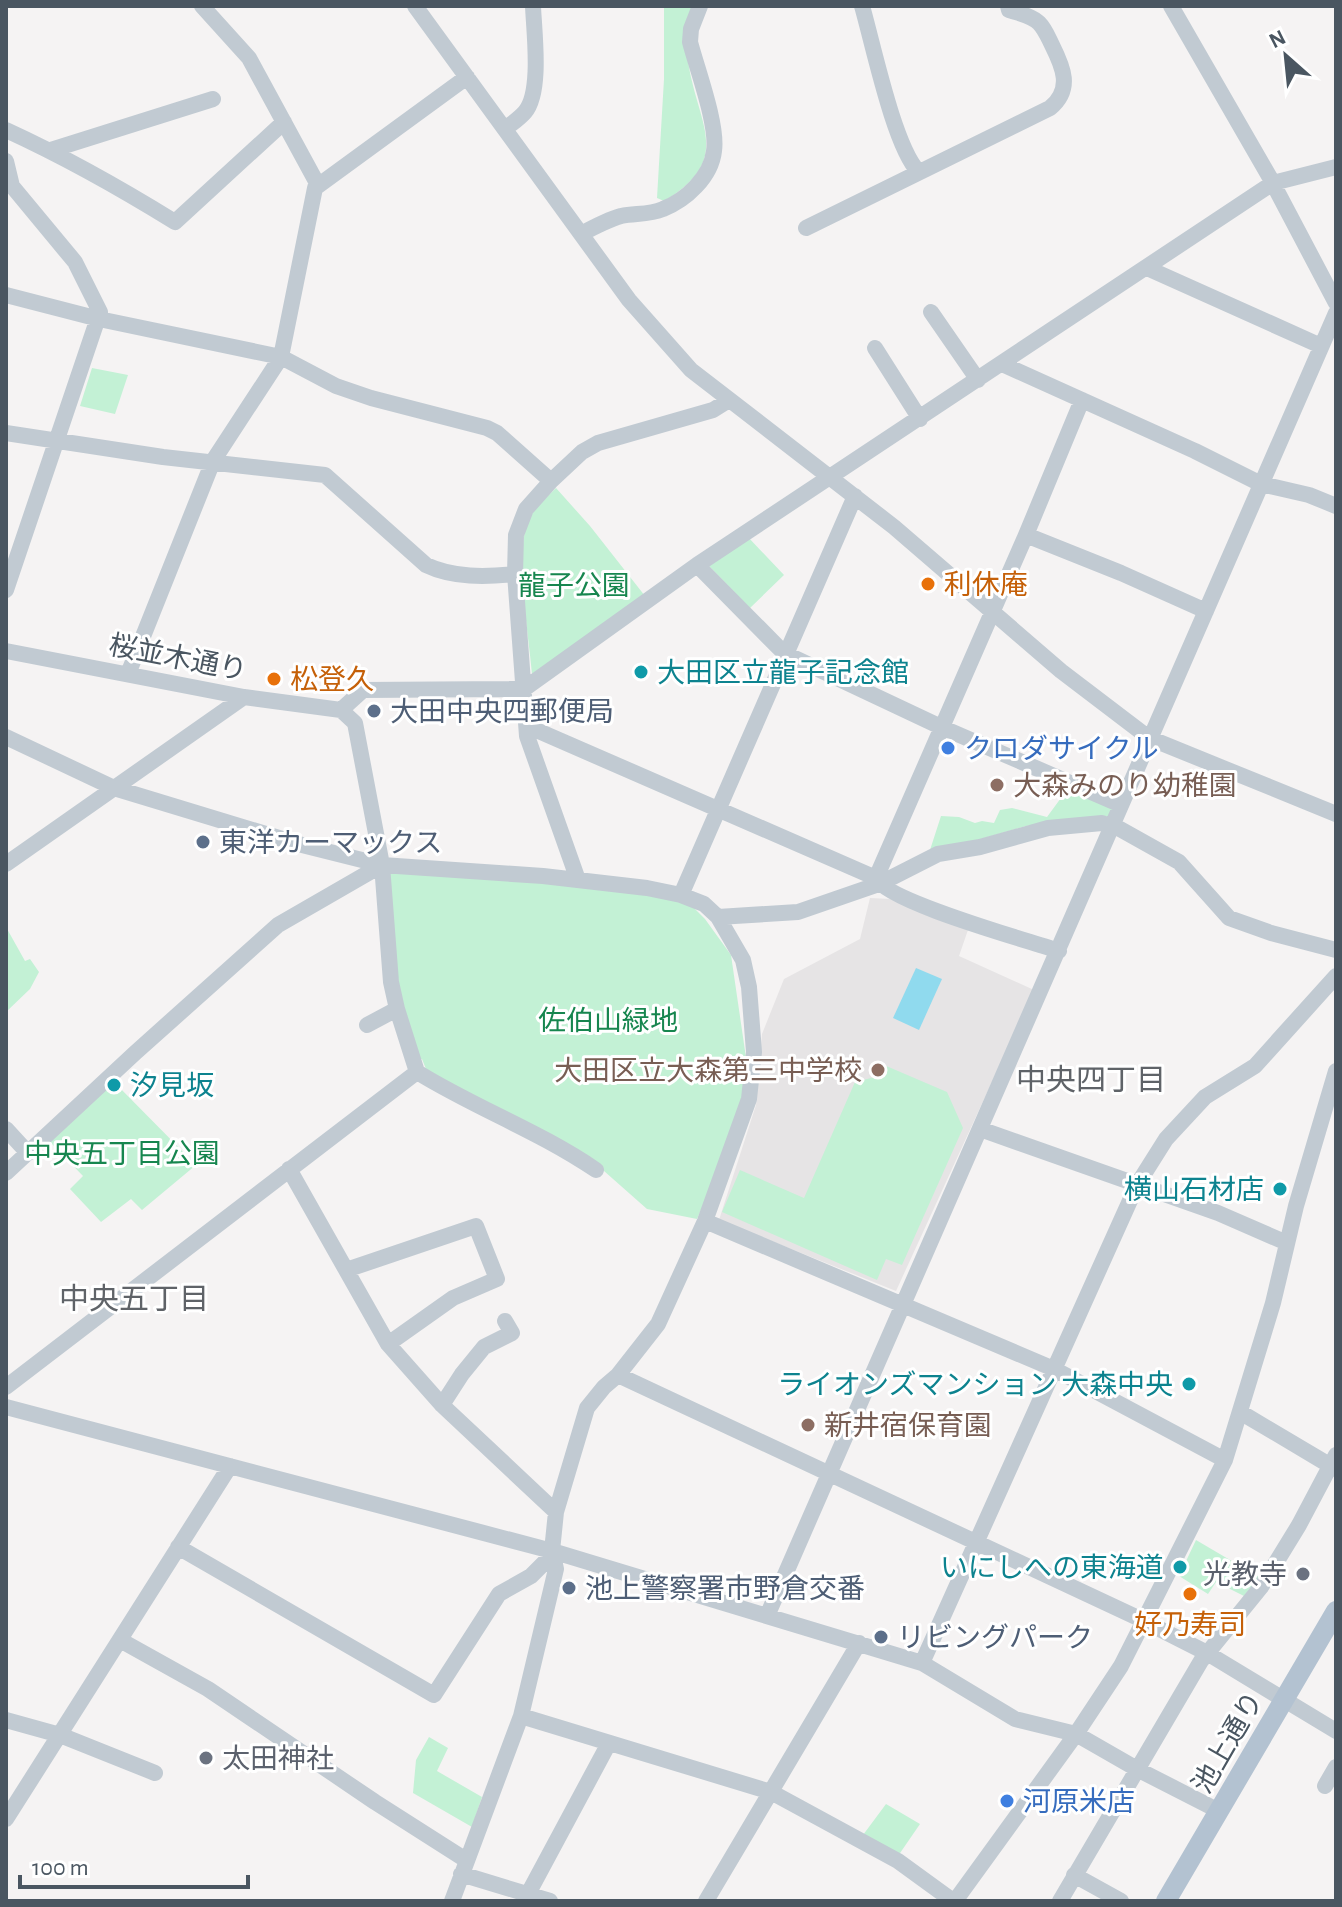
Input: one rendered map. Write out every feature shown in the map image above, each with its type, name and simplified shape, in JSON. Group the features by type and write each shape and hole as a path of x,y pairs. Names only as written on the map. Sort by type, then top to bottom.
{"main road":[{"name":"池上通り","path":"1166,1901 1336,1611"}],"street":[{"path":"202,6 249,58 318,185"},
{"path":"415,6 629,300 669,348 698,376 855,496 1072,680 1149,738 1336,814"},
{"path":"505,129 526,112 530,103 535,81 533,6"},
{"path":"581,234 622,216 650,214 667,208 694,189 705,175 714,151 712,130 690,42 691,29 700,6"},
{"path":"862,6 892,115 911,163 918,171"},
{"path":"806,228 1050,108 1059,100 1065,84 1064,70 1045,31 1037,21 1009,10 1008,6"},
{"path":"767,1616 1336,313 1273,183 1171,6"},
{"path":"128,674 213,461 281,357 315,188 467,77"},
{"path":"51,150 213,99"},
{"path":"6,130 51,150 175,222 284,122"},
{"path":"6,161 12,186 75,262 100,312 6,590"},
{"path":"596,1170 568,1150 417,1072 391,982 382,865 355,723 341,710 363,690 524,689 697,565 1273,183 1336,167"},
{"path":"1147,268 1321,346"},
{"path":"6,295 99,319 281,357 336,386 487,428 497,433 551,481"},
{"path":"931,312 978,380"},
{"path":"875,348 920,419"},
{"path":"1002,364 1261,484 1309,495 1336,506"},
{"path":"578,880 538,771 527,726 515,574 516,535 526,509 582,452 598,443 713,410 729,400"},
{"path":"878,881 1082,400"},
{"path":"6,433 325,475 426,565 440,572 490,576 515,574"},
{"path":"681,895 855,496"},
{"path":"1026,535 1206,611"},
{"path":"697,565 784,653 941,727 1121,805"},
{"name":"桜並木通り","path":"6,651 244,697 341,710"},
{"path":"6,864 244,697"},
{"path":"527,726 878,881 896,895 1059,951"},
{"path":"6,737 114,788 302,845 382,865 578,880 681,895 704,904 718,917 743,960 749,987 754,1052 749,1099 705,1221 658,1324 587,1408 556,1512 549,1558 531,1576 499,1594 434,1695 178,1547"},
{"path":"718,917 798,912 938,854 980,847 1048,828 1102,823 1179,862 1229,918 1336,950"},
{"path":"6,1173 278,925 382,865"},
{"path":"922,1663 1137,1185 1166,1139 1205,1097 1255,1066 1336,976"},
{"path":"367,1025 397,1009"},
{"path":"521,1716 771,1792 898,1861 954,1901 1076,1734 1121,1666 1225,1460 1273,1303 1336,1071"},
{"path":"6,1387 417,1072"},
{"path":"6,1129 28,1153"},
{"path":"980,1129 1218,1213 1287,1243"},
{"path":"289,1169 388,1344 442,1405 556,1512"},
{"path":"705,1221 1054,1369 1225,1460"},
{"path":"346,1270 476,1226 497,1279 453,1298 388,1344"},
{"path":"442,1405 484,1347 512,1333 505,1321"},
{"path":"618,1375 1207,1653 1336,1731"},
{"path":"6,1407 552,1551 922,1663 1015,1719 1076,1734 1219,1811"},
{"path":"1060,1901 1207,1653 1261,1587 1334,1463 1240,1412"},
{"path":"6,1819 230,1466"},
{"path":"452,1901 521,1716 556,1569 552,1551"},
{"path":"120,1640 208,1689 375,1802 464,1867 550,1901"},
{"path":"706,1901 859,1643"},
{"path":"6,1720 60,1735 155,1773"},
{"path":"528,1894 609,1743"},
{"path":"1325,1786 1336,1767"},
{"path":"1074,1875 1121,1901"}],"shaded area":[{"name":"大田区立大森第三中学校","path":"870,898 891,899 969,927 959,956 1034,990 896,1291 719,1220 756,1105 762,1034 784,979 860,939"}],"green space":[{"path":"664,6 693,6 687,54 706,139 705,155 699,170 686,186 664,201 657,198 664,79"},
{"path":"92,368 128,375 115,414 80,406"},
{"name":"龍子公園","path":"556,488 645,596 532,674 522,570 525,531 530,516"},
{"path":"747,536 784,575 750,608 708,565"},
{"path":"1069,787 1114,806 1110,816 1026,826 930,850 941,816 959,817 975,823 994,823 1000,810 1012,808 1047,817"},
{"name":"佐伯山緑地","path":"388,868 681,895 705,919 731,955 750,1085 749,1099 697,1219 647,1209 604,1171 426,1069 422,1059 418,1060 401,1009"},
{"path":"6,927 25,961 30,959 39,972 30,989 6,1012"},
{"path":"884,1065 947,1092 963,1128 902,1265 886,1259 877,1280 722,1212 740,1170 804,1198 855,1082 879,1076"},
{"name":"中央五丁目公園","path":"114,1082 196,1165 142,1210 131,1199 101,1222 70,1189 83,1176 50,1142"},
{"path":"1196,1540 1259,1577 1244,1596 1216,1582 1208,1594 1179,1576"},
{"path":"429,1737 448,1748 437,1771 482,1797 472,1827 413,1793 416,1760"},
{"path":"886,1804 920,1824 898,1856 863,1835"}],"water":[{"path":"916,968 942,979 919,1030 893,1018"}],"place":[{"name":"利休庵","path":"928,584"},
{"name":"大田区立龍子記念館","path":"641,672"},
{"name":"松登久","path":"274,679"},
{"name":"大田中央四郵便局","path":"374,711"},
{"name":"クロダサイクル","path":"948,748"},
{"name":"大森みのり幼稚園","path":"997,785"},
{"name":"東洋カーマックス","path":"203,842"},
{"name":"大田区立大森第三中学校","path":"878,1070"},
{"name":"汐見坂","path":"114,1085"},
{"name":"横山石材店","path":"1280,1189"},
{"name":"ライオンズマンション 大森中央","path":"1189,1384"},
{"name":"新井宿保育園","path":"808,1425"},
{"name":"いにしへの東海道","path":"1180,1567"},
{"name":"光教寺","path":"1303,1574"},
{"name":"池上警察署市野倉交番","path":"569,1588"},
{"name":"好乃寿司","path":"1190,1594"},
{"name":"リビングパーク","path":"881,1637"},
{"name":"太田神社","path":"206,1758"},
{"name":"河原米店","path":"1007,1801"}],"district":[{"name":"中央四丁目","path":"1091,1080"},
{"name":"中央五丁目","path":"134,1299"}]}
